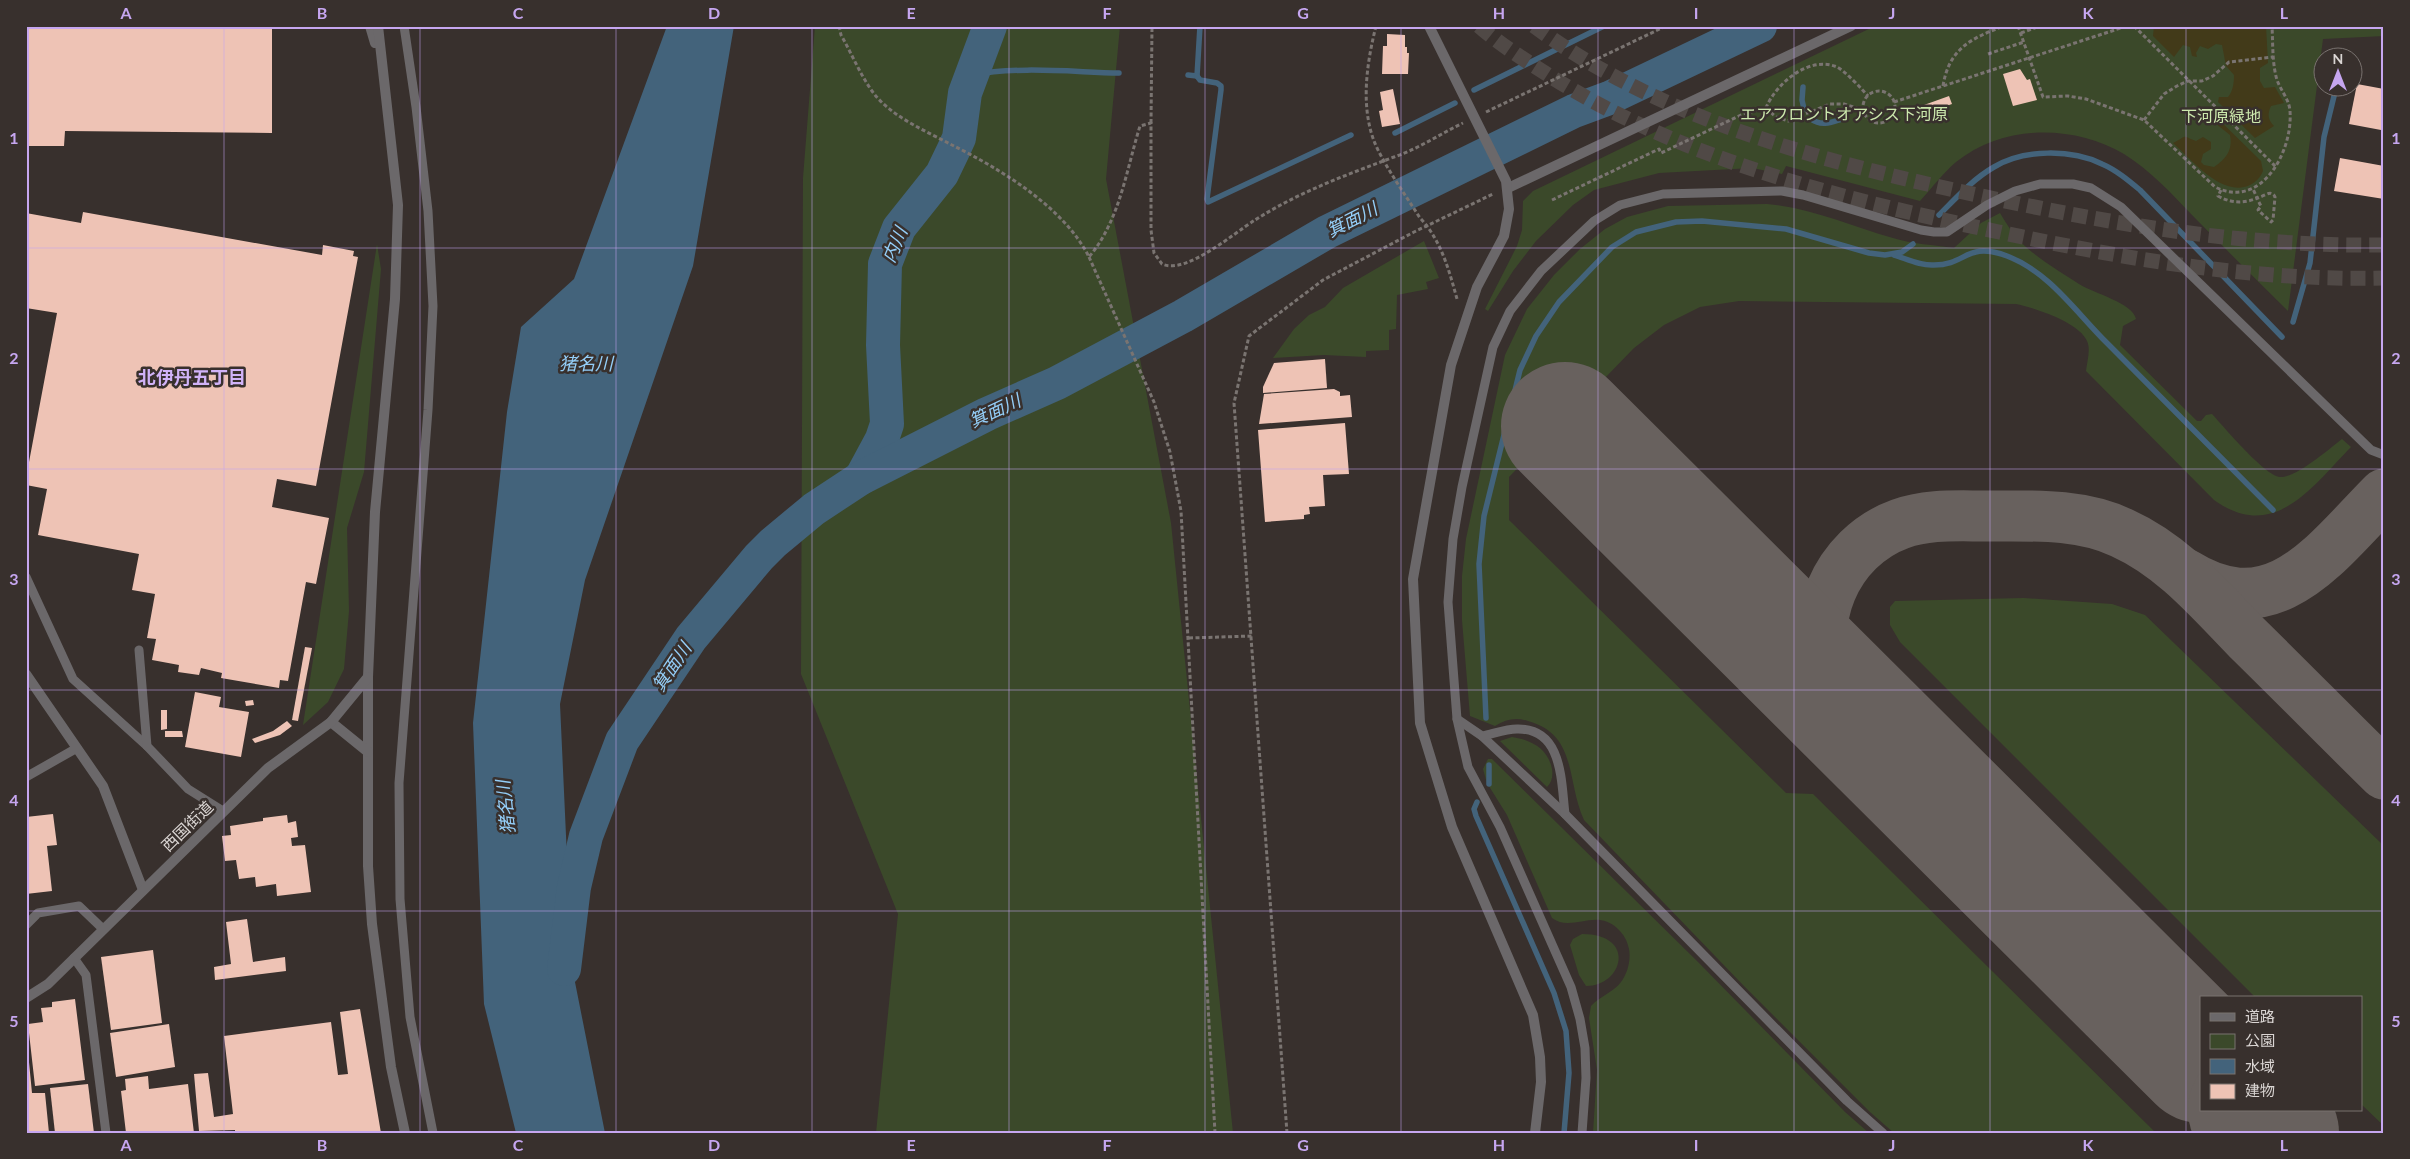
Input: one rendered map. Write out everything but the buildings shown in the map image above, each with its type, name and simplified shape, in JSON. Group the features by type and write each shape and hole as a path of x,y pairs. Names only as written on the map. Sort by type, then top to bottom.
{"street":[{"path":"370,26 384,67"},
{"path":"378,26 398,204 395,300 375,512 368,677 368,866 372,924 391,1068 405,1133"},
{"path":"1429,26 1477,119 1507,184 1509,209 1504,236 1477,286 1451,365 1413,579 1420,723 1438,787 1452,827 1533,1015 1540,1057 1541,1082 1535,1133"},
{"path":"1507,184 1851,26"},
{"path":"26,674 103,786 143,890"},
{"name":"西国街道","path":"26,998 48,984 268,768 331,722 368,677"},
{"path":"331,722 368,752"}],"lane":[{"path":"404,26 428,211 433,306 428,410 399,783 400,899 410,1017 433,1133"},
{"path":"1582,1133 1586,1078 1585,1048 1580,1019 1571,987 1500,828 1468,767 1457,719 1448,616 1449,576 1462,487 1493,347 1510,310 1541,271 1594,221 1620,205 1664,194 1782,191 1803,195 1921,230 1946,232 1987,204 2028,187 2055,183 2091,188 2121,207 2371,450 2384,455"},
{"path":"26,576 73,679 148,746 188,789 223,811"},
{"path":"139,650 148,746"},
{"path":"1457,719 1482,736 1565,814 1847,1101 1883,1133"},
{"path":"1482,736 1520,729 1537,734 1551,745 1558,759 1565,814"},
{"path":"26,777 77,748"},
{"path":"26,925 38,913 79,906 103,929"},
{"path":"74,958 86,975 106,1133"}],"path":[{"path":"839,26 841,35 875,95 903,119 1002,173 1044,203 1079,241 1089,257 1154,402 1170,452 1181,511 1215,1133"},
{"path":"1152,26 1151,230 1154,253 1166,265 1182,265 1192,262 1256,219 1300,194 1395,157 1666,26"},
{"path":"1376,26 1366,88 1367,117 1378,152 1420,218 1427,225 1447,262 1463,324"},
{"path":"1943,86 1952,61 1965,45 1978,36 2004,26"},
{"path":"2018,26 2042,97 2068,96 2086,99 2144,120 2178,154 2221,190 2237,193 2253,189 2266,180 2276,167 2284,149 2290,112 2287,97 2277,78 2273,57 2272,26"},
{"path":"2021,33 2040,26"},
{"path":"1894,102 2127,26"},
{"path":"2134,26 2276,167"},
{"path":"1988,54 2024,42"},
{"path":"2144,120 2168,90 2188,81 2202,81 2213,76 2229,62 2273,57"},
{"path":"1552,200 1659,149 1661,153 1743,114 1766,108 1774,92 1783,82 1800,72 1819,66 1838,67 1868,96"},
{"path":"1882,91 1888,94 1894,102 1894,114 1883,123 1872,122 1866,117 1863,110 1864,102 1868,96 1874,92 1882,91"},
{"path":"1766,108 1776,117 1788,121 1830,104 1844,104 1863,110"},
{"path":"1089,257 1102,241 1116,211 1140,126 1151,123"},
{"path":"1287,1133 1234,403 1249,336 1323,280 1507,184"},
{"path":"2221,190 2218,196 2232,202 2243,203 2257,199 2269,193 2274,196 2273,220 2271,222 2258,210 2261,206 2257,199 2253,189"},
{"path":"1189,638 1252,636"}],"green space":[{"path":"815,26 1120,26 1106,179 1171,523 1233,1133 876,1133 898,914 801,674 803,178"},
{"name":"下河原緑地","path":"1875,26 2384,26 2384,36 2323,39 2322,48 2312,48 2312,98 2315,98 2288,311 2152,175 2134,160 2104,144 2083,137 2061,133 2017,135 1995,140 1975,150 1951,166 1920,201 1786,166 1782,174 1752,168 1659,173 1594,190 1573,205 1536,241 1513,271 1488,311 1485,309 1517,246 1522,230 1523,201 1533,191"},
{"path":"1767,204 1815,213 1900,240 1954,248 1981,223 2000,213 2022,244 2037,256 2079,284 2128,308 2136,319 2123,326 2120,345 2197,421 2201,421 2206,415 2212,414 2255,460 2273,475 2280,477 2295,473 2342,439 2351,447 2322,478 2290,505 2273,513 2255,515 2236,512 2214,500 2086,371 2089,352 2087,341 2075,328 2056,317 2016,304 1739,301 1700,307 1664,325 1634,348 1509,477 1509,520 1786,793 1813,794 2156,1133 1894,1133 1870,1112 1743,985 1584,820 1578,805 1568,761 1563,748 1555,737 1544,728 1524,720 1511,719 1495,726 1470,716 1462,620 1462,576 1466,539 1505,355 1527,309 1554,275 1580,249 1605,229 1627,217 1668,206"},
{"path":"1424,241 1439,278 1426,282 1428,289 1397,295 1396,329 1389,330 1389,350 1366,351 1366,357 1324,355 1273,358 1294,329 1309,315 1325,307 1343,288"},
{"path":"377,244 381,269 364,472 347,528 349,611 344,669 328,702 303,725"},
{"path":"2024,598 2112,604 2145,615 2384,846 2384,1126 2362,1105 2362,996 2254,996 1900,642 1890,625 1890,607 1895,601"},
{"path":"1512,737 1532,743 1547,756 1552,774 1551,781 1547,787 1500,741"},
{"path":"1488,759 1492,759 1698,962 1845,1112 1869,1133 1593,1133 1597,1070 1589,1018 1591,1006 1618,985 1627,970 1630,953 1622,933 1610,923 1593,920 1568,923 1552,918 1507,815 1487,783 1483,769"},
{"path":"1582,934 1599,936 1611,942 1617,950 1618,960 1615,970 1609,978 1599,984 1586,986 1579,975 1570,945 1573,939"}],"sand":[{"path":"2154,26 2266,26 2268,63 2260,68 2260,81 2264,88 2275,87 2284,103 2271,106 2269,117 2274,126 2255,138 2218,102 2219,97 2228,97 2234,81 2234,75 2226,66 2222,45 2216,44 2208,49 2200,46 2196,53 2197,57 2192,56 2190,47 2183,45 2174,57 2153,36"},
{"path":"2209,110 2261,161 2263,171 2252,184 2239,188 2218,182 2198,167 2173,143 2184,137 2196,141 2203,137 2211,142 2211,149 2203,154 2201,162 2204,165 2214,167 2222,161 2228,154 2231,140 2230,135 2215,123"}],"water":[{"name":"猪名川","path":"667,26 734,26 693,266 585,580 560,704 572,967 605,1133 516,1133 484,1004 473,723 507,412 521,327 574,279"}],"waterway":[{"name":"内川","path":"861,478 882,439 887,424 883,345 885,264 899,228 942,174 959,138 965,93 990,26"},
{"path":"1188,75 1197,76 1200,26"},
{"path":"1474,90 1604,26"},
{"name":"箕面川","path":"564,969 574,887 586,836 622,741 691,638 759,557 814,509 861,478 987,414 1057,383 1183,316 1327,232 1574,111 1609,98 1760,26"},
{"path":"972,75 1027,70 1119,73"},
{"path":"1197,76 1200,80 1217,83 1221,86 1208,202 1351,135"},
{"path":"1803,87 1802,100 1804,109"},
{"path":"2293,322 2310,263 2324,137 2334,98"},
{"path":"1395,133 1455,103"},
{"path":"1811,119 1823,123 1845,118"},
{"path":"1939,215 1979,177 2006,161 2033,154 2048,153 2090,159 2112,169 2140,190 2282,337"},
{"path":"1486,718 1479,564 1484,516 1520,370 1536,336 1559,302 1612,247 1636,232 1676,222 1702,221 1786,229 1869,253 1885,255 1902,252 1913,244"},
{"path":"1894,255 1919,263 1934,265 1945,264 1975,252 1993,252 2007,256 2036,272 2061,293 2106,342 2273,510"},
{"path":"1489,765 1489,784"},
{"path":"1477,802 1474,809 1476,816 1554,993 1566,1031 1569,1073 1564,1133"}],"taxiway":[{"path":"2185,574 2217,589 2246,593 2272,589 2296,577 2319,560 2384,494"},
{"path":"1856,715 1834,686 1825,662 1822,638 1824,614 1831,591 1843,569 1858,550 1877,535 1900,524 1931,517 2055,517 2089,522 2122,533 2158,554 2174,566 2384,774"}],"runway":[{"path":"1565,426 2200,1058"},
{"path":"2254,1112 2275,1133"}],"tunnel":[{"path":"1479,26 1506,47 1553,78 1605,107 1658,133 1713,155 1826,191 1941,220 2142,259 2239,272 2287,276 2384,278"},
{"path":"1534,26 1584,59 1636,88 1691,113 1746,134 1861,168 2027,206 2179,232 2281,242 2332,245 2384,245"}],"district":[{"name":"北伊丹五丁目","path":"192,378"}],"park label":[{"name":"エアフロントオアシス下河原","path":"1844,114"}]}
